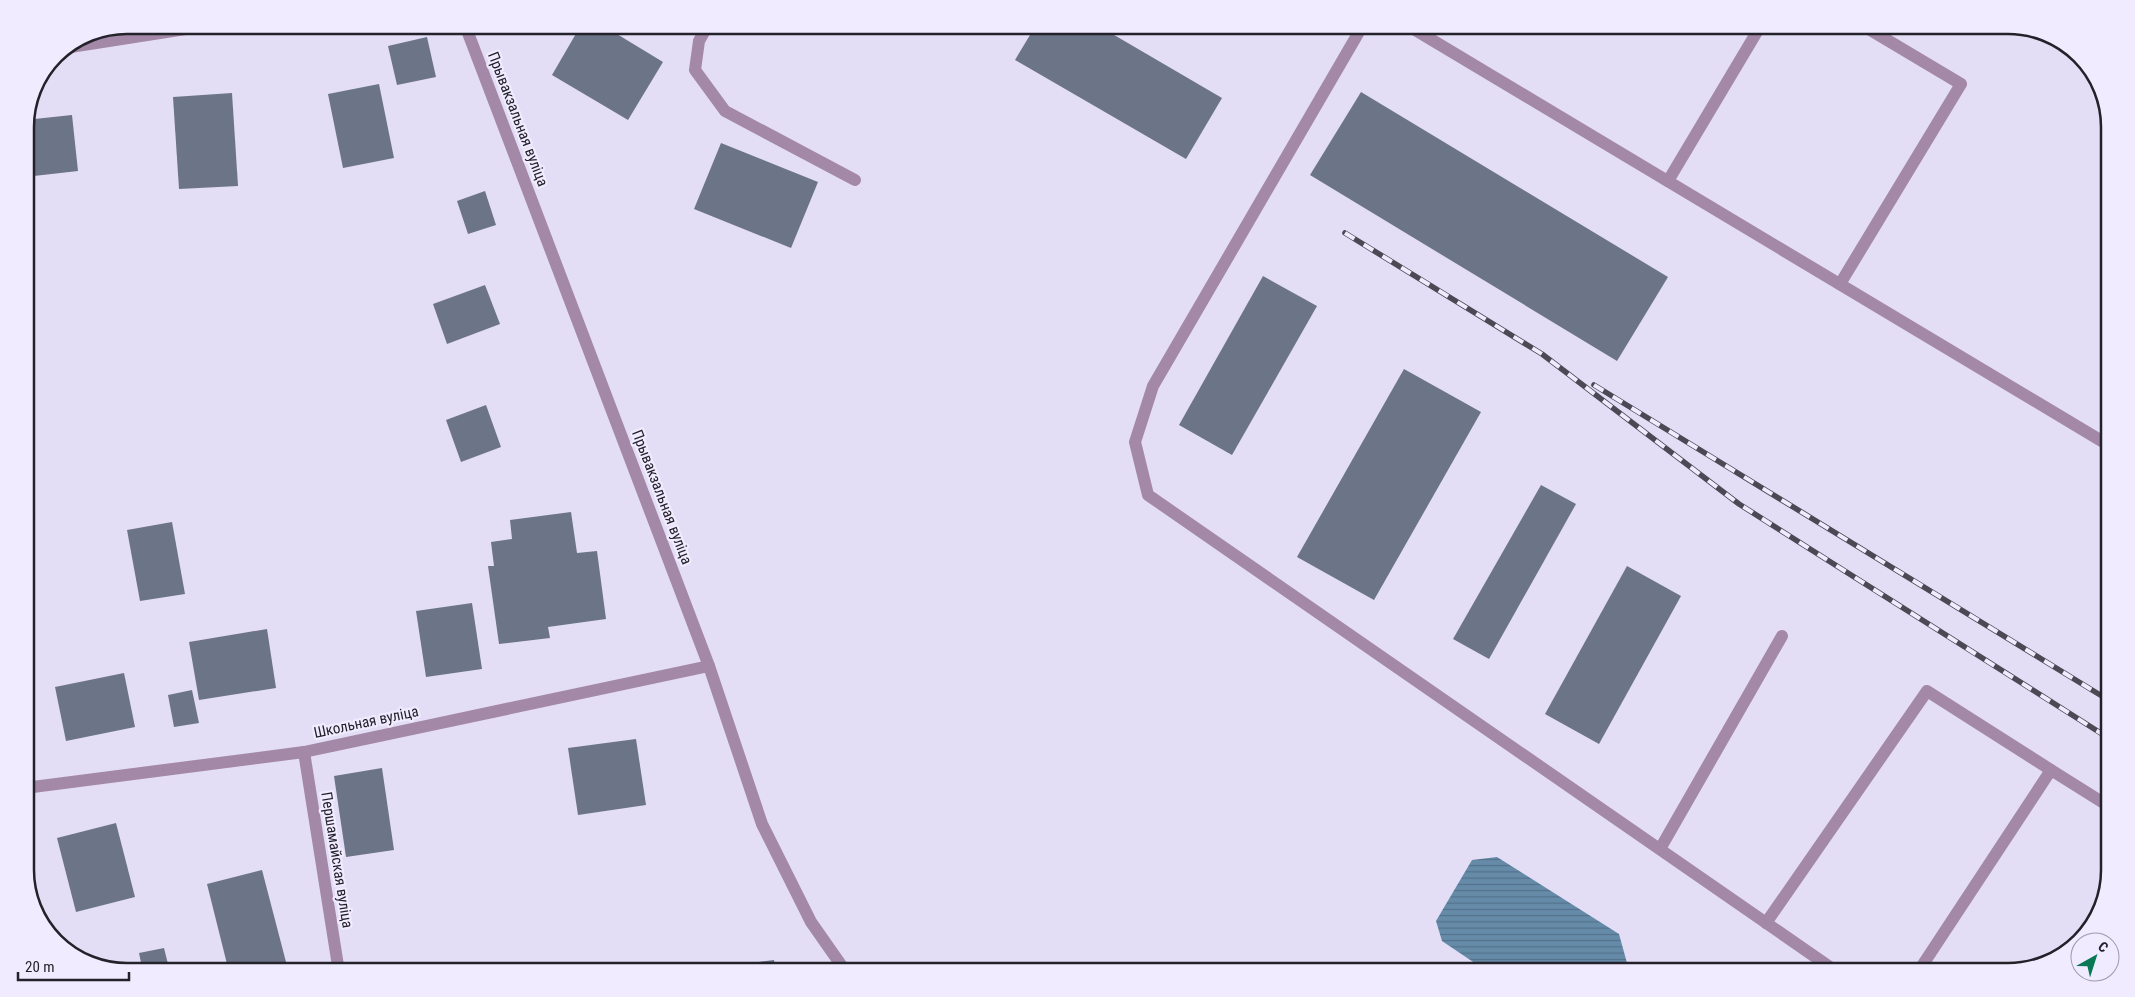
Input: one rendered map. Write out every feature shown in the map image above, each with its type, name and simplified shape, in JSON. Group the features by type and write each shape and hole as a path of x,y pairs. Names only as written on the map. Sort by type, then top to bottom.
{"street":[{"path":"82,45 153,34"},
{"name":"Прывакзальная вуліца","path":"468,34 709,666 762,824 811,922 840,963"},
{"path":"703,34 699,41 695,70 725,110 855,180"},
{"path":"1358,34 1153,386 1135,442 1148,495 1824,963"},
{"path":"1422,34 2101,441"},
{"path":"1668,181 1756,34"},
{"path":"1840,284 1961,84 1877,34"},
{"path":"1660,849 1782,636"},
{"name":"Школьная вуліца","path":"34,787 304,752 709,666"},
{"path":"1766,922 1927,691 2101,801"},
{"name":"Першамайская вуліца","path":"304,752 338,963"},
{"path":"1924,963 2052,770"}],"water":[{"path":"1497,857 1619,934 1627,963 1475,963 1442,941 1436,921 1472,860"}],"building":[{"path":"576,34 617,34 663,62 628,120 552,75"},
{"path":"1031,34 1112,34 1222,98 1186,159 1015,60"},
{"path":"427,37 436,77 397,85 388,46"},
{"path":"379,84 394,158 343,168 328,94"},
{"path":"1361,92 1668,277 1617,361 1310,175"},
{"path":"232,93 238,186 179,189 173,97"},
{"path":"72,115 78,171 34,176 34,119"},
{"path":"721,143 818,182 791,248 694,209"},
{"path":"485,191 496,225 468,234 457,201"},
{"path":"1263,276 1317,306 1232,455 1179,425"},
{"path":"485,285 500,324 447,344 433,304"},
{"path":"1404,369 1481,412 1374,600 1297,557"},
{"path":"486,405 501,447 461,462 446,420"},
{"path":"1541,485 1576,504 1489,659 1453,639"},
{"path":"571,512 577,553 597,551 606,619 548,627 550,638 499,644 488,566 494,566 491,542 512,539 510,520"},
{"path":"172,522 185,594 140,601 127,530"},
{"path":"1627,566 1681,596 1599,744 1545,714"},
{"path":"472,603 482,669 426,677 416,611"},
{"path":"267,629 276,688 199,700 189,642"},
{"path":"124,673 135,727 66,741 55,687"},
{"path":"192,690 199,723 174,727 168,695"},
{"path":"636,739 646,805 578,815 568,748"},
{"path":"382,768 394,850 346,857 334,776"},
{"path":"116,823 135,897 76,912 57,838"},
{"path":"262,870 286,962 227,963 207,884"},
{"path":"164,948 168,963 141,963 139,953"},
{"path":"774,960 774,963 752,963"}],"railway":[{"path":"1345,233 1542,354 1739,504 2101,733"},
{"path":"1594,385 2101,695"}]}
